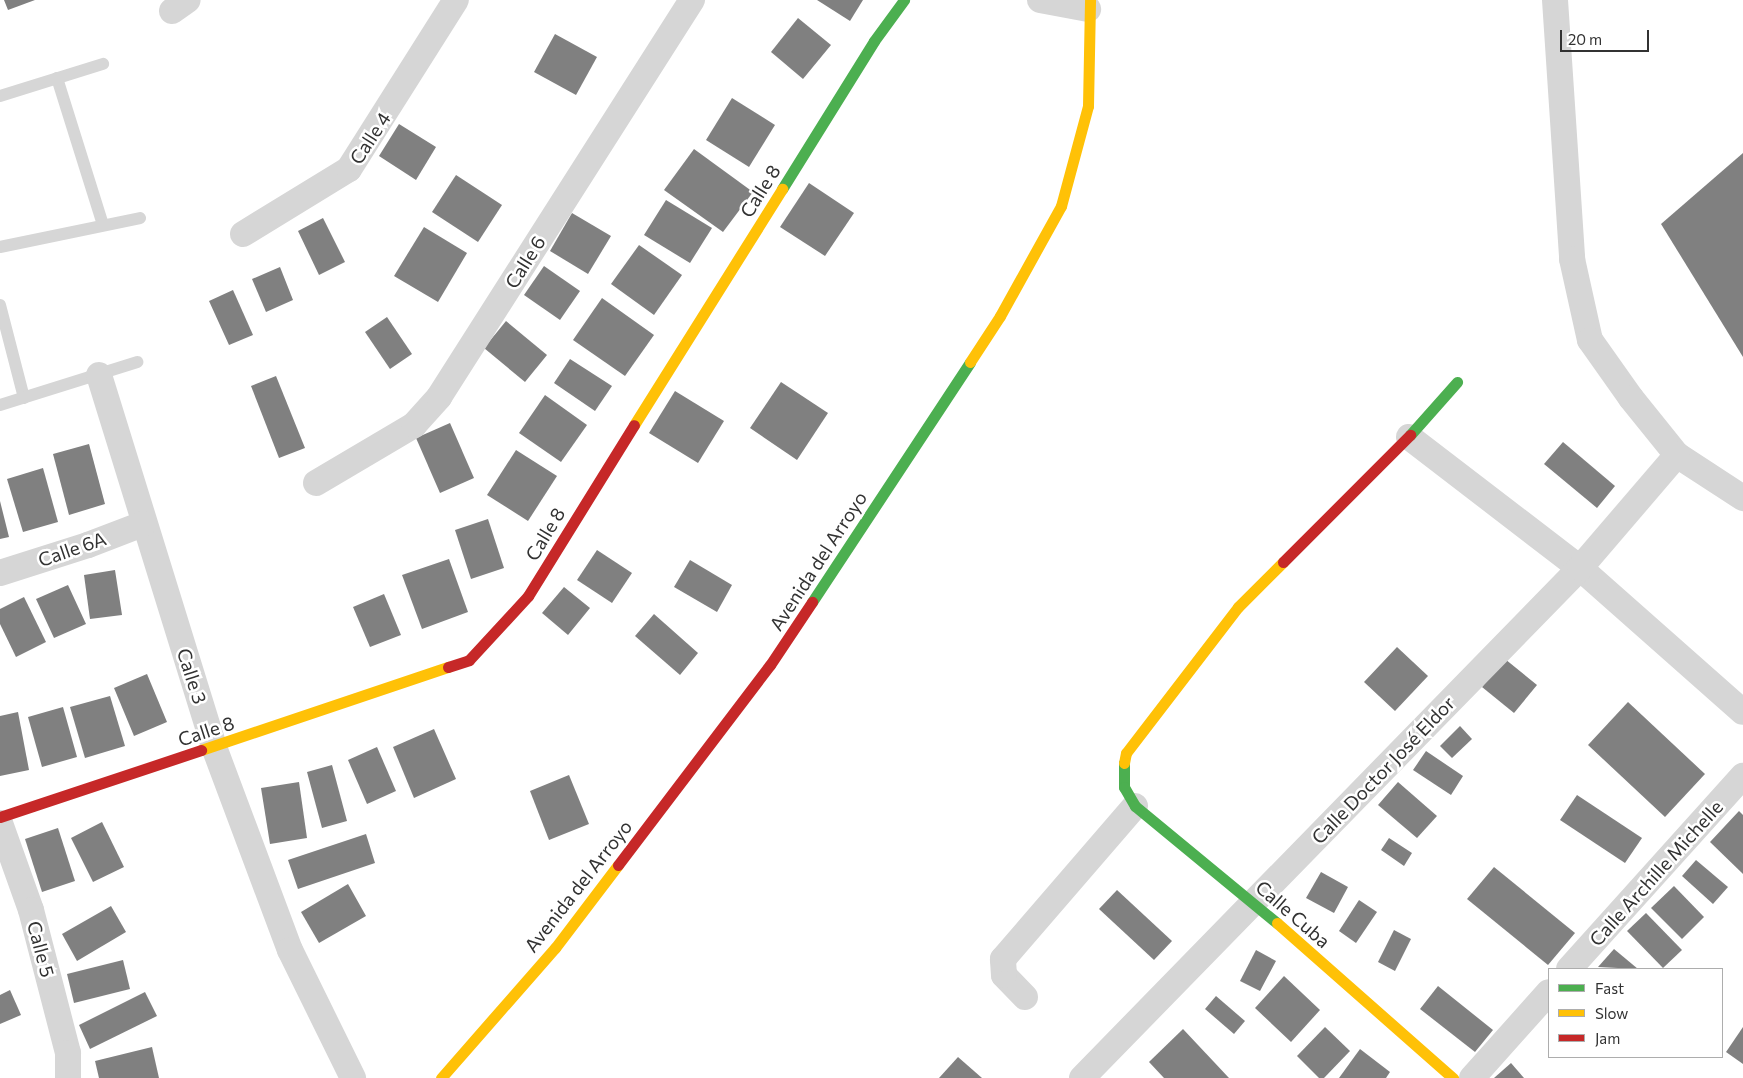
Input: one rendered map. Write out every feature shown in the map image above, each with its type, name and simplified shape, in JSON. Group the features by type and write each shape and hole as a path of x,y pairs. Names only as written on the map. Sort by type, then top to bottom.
{"street":[{"name":"Calle 4","path":"243,234 349,169 456,0"},
{"name":"Calle 6","path":"316,483 414,425 439,397 692,0"},
{"name":"Calle 8","path":"0,817 214,747 469,660 528,596 874,41 904,0"},
{"path":"1040,0 1089,4"},
{"path":"1555,0 1572,259 1590,340 1630,398 1677,456 1743,498"},
{"name":"Avenida del Arroyo","path":"442,1078 555,948 770,665 1000,316 1061,206 1088,106 1089,4"},
{"name":"Calle 3","path":"99,376 214,747 290,950 352,1078"},
{"path":"1456,382 1409,437 1580,568 1743,712"},
{"name":"Calle Cuba","path":"1409,437 1238,607 1138,737 1126,754 1122,771 1124,787 1135,806 1255,904 1453,1078"},
{"name":"Calle Doctor José Eldor","path":"1082,1078 1255,904 1580,568 1677,456"},
{"name":"Calle 6A","path":"0,573 88,546 144,524"},
{"name":"Calle Archille Michelle","path":"1570,968 1743,776"},
{"path":"1026,997 1004,975 1003,959 1135,806"},
{"name":"Calle 5","path":"0,823 31,910 68,1053 68,1078"},
{"path":"1472,1078 1548,993"}],"lane":[{"path":"0,96 103,64"},
{"path":"56,78 103,226"},
{"path":"0,247 140,218"},
{"path":"0,305 24,398"},
{"path":"0,405 99,376 137,362"}],"building":[{"path":"4,0 35,0 8,10"},
{"path":"817,0 863,0 850,21"},
{"path":"798,18 831,45 803,79 771,52"},
{"path":"555,34 597,57 576,95 534,72"},
{"path":"732,98 775,125 749,167 706,140"},
{"path":"399,124 436,147 416,180 379,156"},
{"path":"694,149 753,192 723,232 664,190"},
{"path":"1743,153 1743,357 1661,224"},
{"path":"456,175 502,205 478,242 432,212"},
{"path":"809,183 854,213 825,256 780,227"},
{"path":"666,200 712,228 690,263 644,235"},
{"path":"572,213 611,236 588,274 550,251"},
{"path":"323,218 345,262 319,275 298,231"},
{"path":"424,227 467,253 438,302 394,276"},
{"path":"639,245 682,275 654,315 611,284"},
{"path":"544,266 580,291 560,320 524,295"},
{"path":"280,267 293,300 266,312 252,279"},
{"path":"233,290 253,335 229,345 209,301"},
{"path":"602,298 654,335 625,376 573,340"},
{"path":"387,317 412,354 390,369 365,332"},
{"path":"506,321 547,355 525,382 484,348"},
{"path":"570,359 612,386 595,411 554,383"},
{"path":"276,376 305,448 279,458 251,386"},
{"path":"781,382 828,413 797,460 750,428"},
{"path":"675,391 724,421 698,463 649,433"},
{"path":"545,395 587,425 561,462 519,433"},
{"path":"450,423 474,478 440,493 416,438"},
{"path":"1563,442 1615,486 1597,508 1544,464"},
{"path":"89,444 105,504 69,515 53,454"},
{"path":"516,450 557,476 528,521 487,495"},
{"path":"43,468 58,522 23,532 7,479"},
{"path":"0,501 9,537 0,539"},
{"path":"488,519 504,568 471,579 455,530"},
{"path":"597,550 632,573 612,603 577,580"},
{"path":"449,559 468,612 422,629 402,575"},
{"path":"690,560 732,585 717,612 674,587"},
{"path":"115,570 122,615 90,619 84,575"},
{"path":"68,585 86,624 54,638 36,599"},
{"path":"564,587 590,608 568,635 542,613"},
{"path":"384,594 401,635 370,647 353,607"},
{"path":"24,597 46,642 16,657 0,624 0,609"},
{"path":"654,614 698,653 680,675 635,636"},
{"path":"1397,647 1428,676 1395,711 1364,682"},
{"path":"1505,659 1537,685 1514,713 1482,687"},
{"path":"147,674 167,722 134,736 114,688"},
{"path":"110,696 125,746 85,758 70,707"},
{"path":"1628,702 1705,774 1665,817 1588,745"},
{"path":"63,707 77,757 42,767 28,717"},
{"path":"18,712 29,770 0,776 0,716"},
{"path":"1460,726 1472,739 1452,758 1440,746"},
{"path":"434,729 456,779 414,798 393,747"},
{"path":"377,747 396,791 367,804 348,760"},
{"path":"1426,751 1463,776 1451,795 1413,770"},
{"path":"332,765 347,821 322,828 307,772"},
{"path":"569,775 589,824 549,840 530,791"},
{"path":"299,782 307,838 270,844 261,788"},
{"path":"1398,782 1437,816 1417,838 1378,805"},
{"path":"1577,795 1642,838 1625,863 1560,820"},
{"path":"1739,811 1743,815 1743,874 1710,842"},
{"path":"102,822 124,867 93,882 71,838"},
{"path":"58,828 75,881 42,892 25,839"},
{"path":"366,834 375,863 298,889 288,860"},
{"path":"1389,838 1412,853 1404,866 1381,850"},
{"path":"1696,860 1728,887 1713,904 1682,876"},
{"path":"1494,867 1575,933 1548,965 1467,899"},
{"path":"1321,872 1348,887 1334,913 1306,898"},
{"path":"348,884 366,916 319,943 301,912"},
{"path":"1674,886 1704,917 1682,939 1651,908"},
{"path":"1117,890 1172,941 1154,960 1099,909"},
{"path":"1359,900 1377,912 1356,943 1339,931"},
{"path":"111,906 126,932 77,961 62,934"},
{"path":"1646,913 1682,950 1663,968 1627,931"},
{"path":"1394,930 1411,939 1395,971 1378,962"},
{"path":"1614,949 1637,968 1618,968 1598,967"},
{"path":"1256,950 1276,961 1260,991 1240,981"},
{"path":"123,960 130,989 74,1003 67,974"},
{"path":"1284,976 1320,1010 1291,1042 1255,1008"},
{"path":"1438,986 1493,1030 1475,1052 1420,1009"},
{"path":"10,990 21,1015 0,1024 0,995"},
{"path":"145,992 157,1016 90,1049 79,1025"},
{"path":"1216,996 1245,1021 1234,1034 1205,1009"},
{"path":"1325,1027 1350,1051 1324,1078 1319,1078 1297,1056"},
{"path":"1743,1027 1743,1064 1726,1052"},
{"path":"1183,1029 1229,1078 1164,1078 1149,1062"},
{"path":"152,1047 159,1078 99,1078 95,1061"},
{"path":"1360,1049 1390,1072 1386,1078 1339,1078"},
{"path":"958,1057 982,1078 939,1078"},
{"path":"1511,1063 1524,1078 1494,1078"}],"traffic: fast":[{"path":"782,189 874,41 904,0"},
{"path":"812,602 970,362"},
{"path":"1410,435 1457,382"},
{"path":"1124,763 1124,787 1135,806 1277,923"}],"traffic: slow":[{"path":"970,362 1000,316 1061,206 1088,106 1090,0"},
{"path":"634,425 782,189"},
{"path":"1124,763 1126,753 1238,607 1283,562"},
{"path":"201,750 448,667"},
{"path":"441,1078 555,948 618,865"},
{"path":"1277,923 1453,1078"}],"traffic: jam":[{"path":"448,667 469,660 528,596 634,425"},
{"path":"1283,562 1410,435"},
{"path":"618,865 770,665 812,602"},
{"path":"0,817 201,750"}]}
